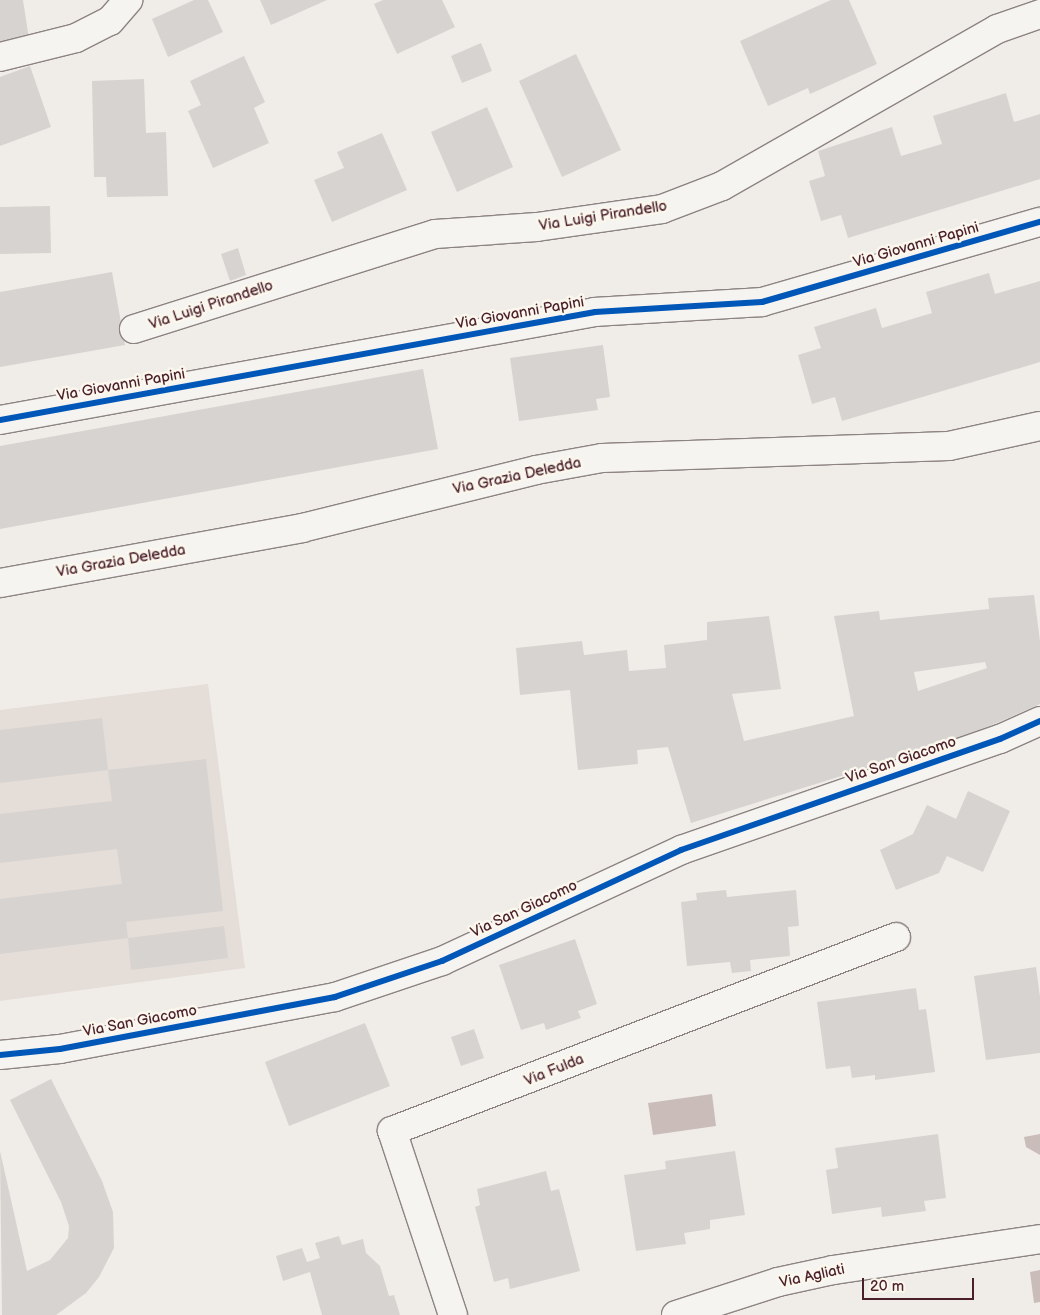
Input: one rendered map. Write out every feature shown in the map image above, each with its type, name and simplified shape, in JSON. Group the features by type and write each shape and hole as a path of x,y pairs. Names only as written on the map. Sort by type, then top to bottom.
{"street":[{"path":"0,57 76,38 110,21 128,0"},
{"name":"Via Luigi Pirandello","path":"134,329 435,234 537,227 662,210 722,186 998,29 1040,14"},
{"name":"Via Giovanni Papini","path":"0,420 595,312 762,302 1040,222"},
{"name":"Via Grazia Deledda","path":"0,583 302,528 536,470 602,458 949,446 1040,426"},
{"name":"Via San Giacomo","path":"0,1054 60,1049 335,997 442,961 681,850 1000,739 1040,721"},
{"name":"Via Fulda","path":"453,1315 392,1131 896,937"},
{"name":"Via Agliati","path":"676,1315 778,1282 824,1272 1040,1239"}],"shaded area":[{"path":"208,684 245,968 0,1001 0,710"},
{"path":"712,1094 716,1126 653,1135 648,1103"},
{"path":"1040,1134 1040,1155 1026,1147 1024,1137"},
{"path":"1040,1270 1040,1302 1034,1303 1030,1272"}],"building":[{"path":"0,0 23,0 29,39 0,44"},
{"path":"194,0 208,0 223,32 168,57 152,19"},
{"path":"260,0 327,0 271,25"},
{"path":"383,0 442,0 455,27 397,54 374,4"},
{"path":"831,0 849,0 877,64 810,94 808,88 768,106 740,41"},
{"path":"481,43 492,71 462,83 451,56"},
{"path":"576,54 621,150 562,177 519,81"},
{"path":"244,56 265,102 254,108 269,143 213,168 188,111 201,105 190,81"},
{"path":"30,66 51,127 0,146 0,77"},
{"path":"144,79 146,133 166,132 168,196 107,197 106,177 94,177 92,81"},
{"path":"1006,93 1014,122 1040,114 1040,179 848,238 841,215 821,221 809,181 825,176 818,151 892,127 901,156 942,144 933,116"},
{"path":"487,107 513,167 457,192 431,132"},
{"path":"382,133 407,190 332,222 314,180 344,168 337,152"},
{"path":"50,206 51,253 0,254 0,207"},
{"path":"238,248 246,275 230,281 221,254"},
{"path":"112,272 125,345 0,367 0,292"},
{"path":"989,273 995,294 1040,281 1040,362 842,421 835,397 812,404 798,355 821,348 814,327 876,308 882,328 932,313 926,292"},
{"path":"603,345 610,397 596,399 598,410 519,421 510,358"},
{"path":"423,369 438,449 0,529 0,446"},
{"path":"1034,595 1040,641 1040,704 960,739 691,823 668,747 637,750 638,764 578,770 570,690 520,695 516,648 582,641 584,655 627,650 629,671 666,668 664,645 707,640 707,622 769,616 781,689 732,694 744,741 854,716 834,616 879,611 880,620 989,609 988,598","holes":["985,662 987,668 918,691 914,672"]},
{"path":"102,718 108,770 0,783 0,730"},
{"path":"206,759 223,911 126,922 128,938 0,954 0,899 122,884 117,849 0,863 0,814 112,801 108,770"},
{"path":"968,791 1010,811 983,872 947,856 939,873 896,890 880,850 913,834 927,805 956,819"},
{"path":"726,890 727,897 796,890 799,926 788,927 790,956 750,960 751,971 732,973 730,962 687,966 681,902 697,900 696,893"},
{"path":"224,926 228,958 131,970 128,938"},
{"path":"575,939 597,1004 578,1011 581,1018 546,1030 544,1023 521,1030 499,965"},
{"path":"1036,967 1040,997 1040,1053 986,1060 974,976"},
{"path":"916,988 919,1010 926,1009 935,1072 875,1080 875,1075 852,1078 850,1066 826,1069 817,1002"},
{"path":"365,1023 390,1086 289,1126 265,1062"},
{"path":"474,1029 484,1058 461,1066 451,1037"},
{"path":"51,1079 102,1181 113,1212 114,1248 99,1277 86,1293 56,1315 2,1315 0,1151 27,1271 50,1260 68,1238 69,1226 61,1202 10,1100"},
{"path":"938,1134 946,1198 924,1201 926,1211 882,1217 881,1207 832,1214 826,1170 838,1168 835,1148"},
{"path":"735,1151 745,1215 710,1220 710,1229 684,1233 686,1244 636,1251 624,1175 666,1169 665,1161"},
{"path":"546,1171 551,1191 559,1189 580,1271 510,1289 508,1278 494,1282 475,1207 480,1205 477,1189"},
{"path":"339,1236 342,1245 363,1239 366,1253 380,1266 389,1296 394,1295 400,1315 322,1315 310,1272 283,1281 276,1256 302,1248 307,1262 320,1258 315,1243"}],"cycle path":[{"path":"0,420 595,312 762,302 1040,222"},
{"path":"0,1055 60,1049 335,997 442,961 681,850 1000,739 1040,721"}]}
